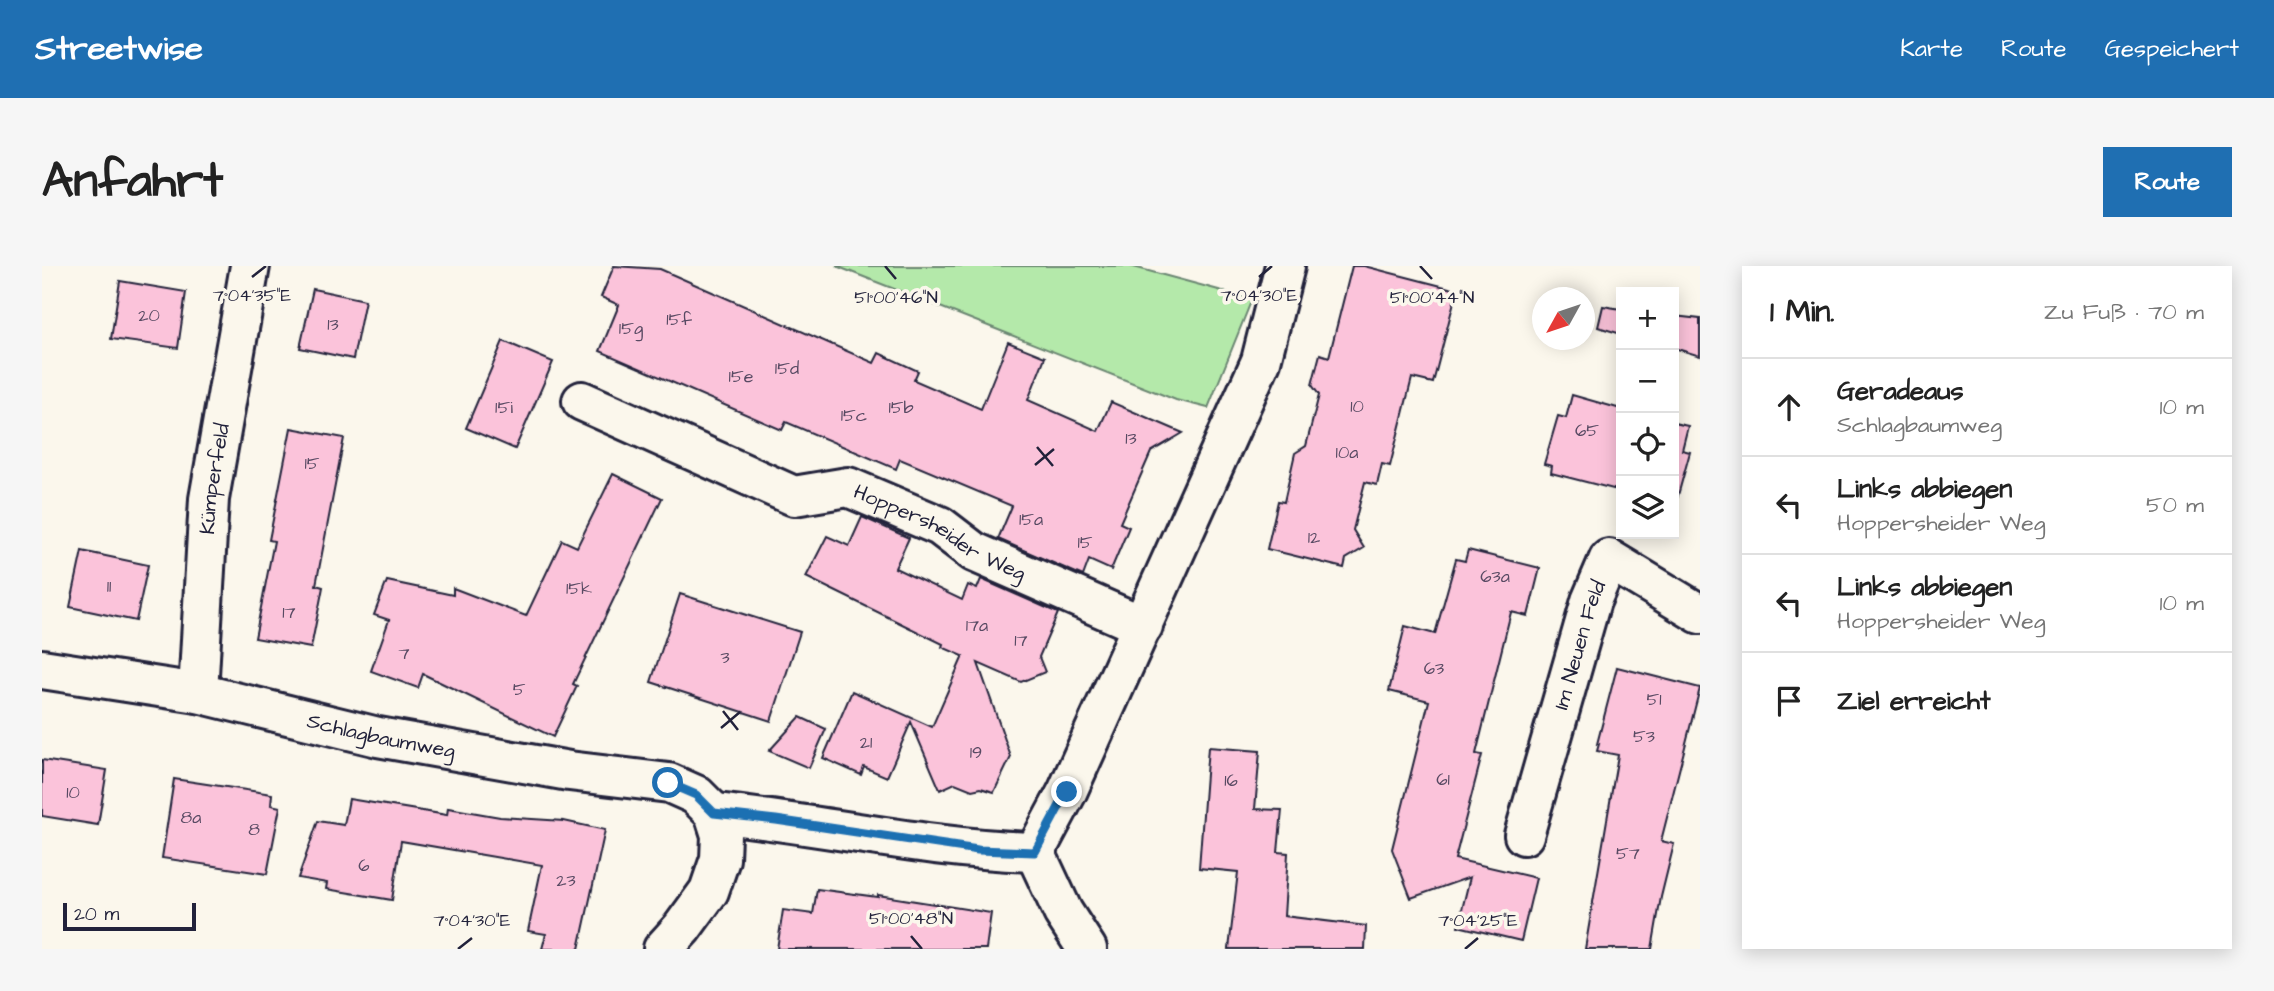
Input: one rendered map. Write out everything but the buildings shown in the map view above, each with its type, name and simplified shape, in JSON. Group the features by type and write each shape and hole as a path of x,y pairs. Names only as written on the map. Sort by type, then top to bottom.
{"street":[{"name":"Kümperfeld","path":"198,693 209,499 250,266"},
{"path":"1035,852 1067,792 1261,360 1285,266"},
{"name":"Hoppersheider Weg","path":"582,401 794,496 848,487 940,526 974,552 1143,626"},
{"name":"Im Neuen Feld","path":"1524,835 1591,601 1609,559 1700,614"},
{"name":"Schlagbaumweg","path":"42,669 198,693 378,737 569,771 668,783 696,795 714,813"},
{"path":"663,949 709,891 720,859 721,835 714,813 978,850 1035,852"},
{"path":"1035,852 1063,912 1087,949"}],"green space":[{"path":"836,266 1130,266 1252,299 1208,408 1176,400"}],"route":[{"path":"668,783 696,795 714,813 978,850 1035,852 1067,792"}]}
